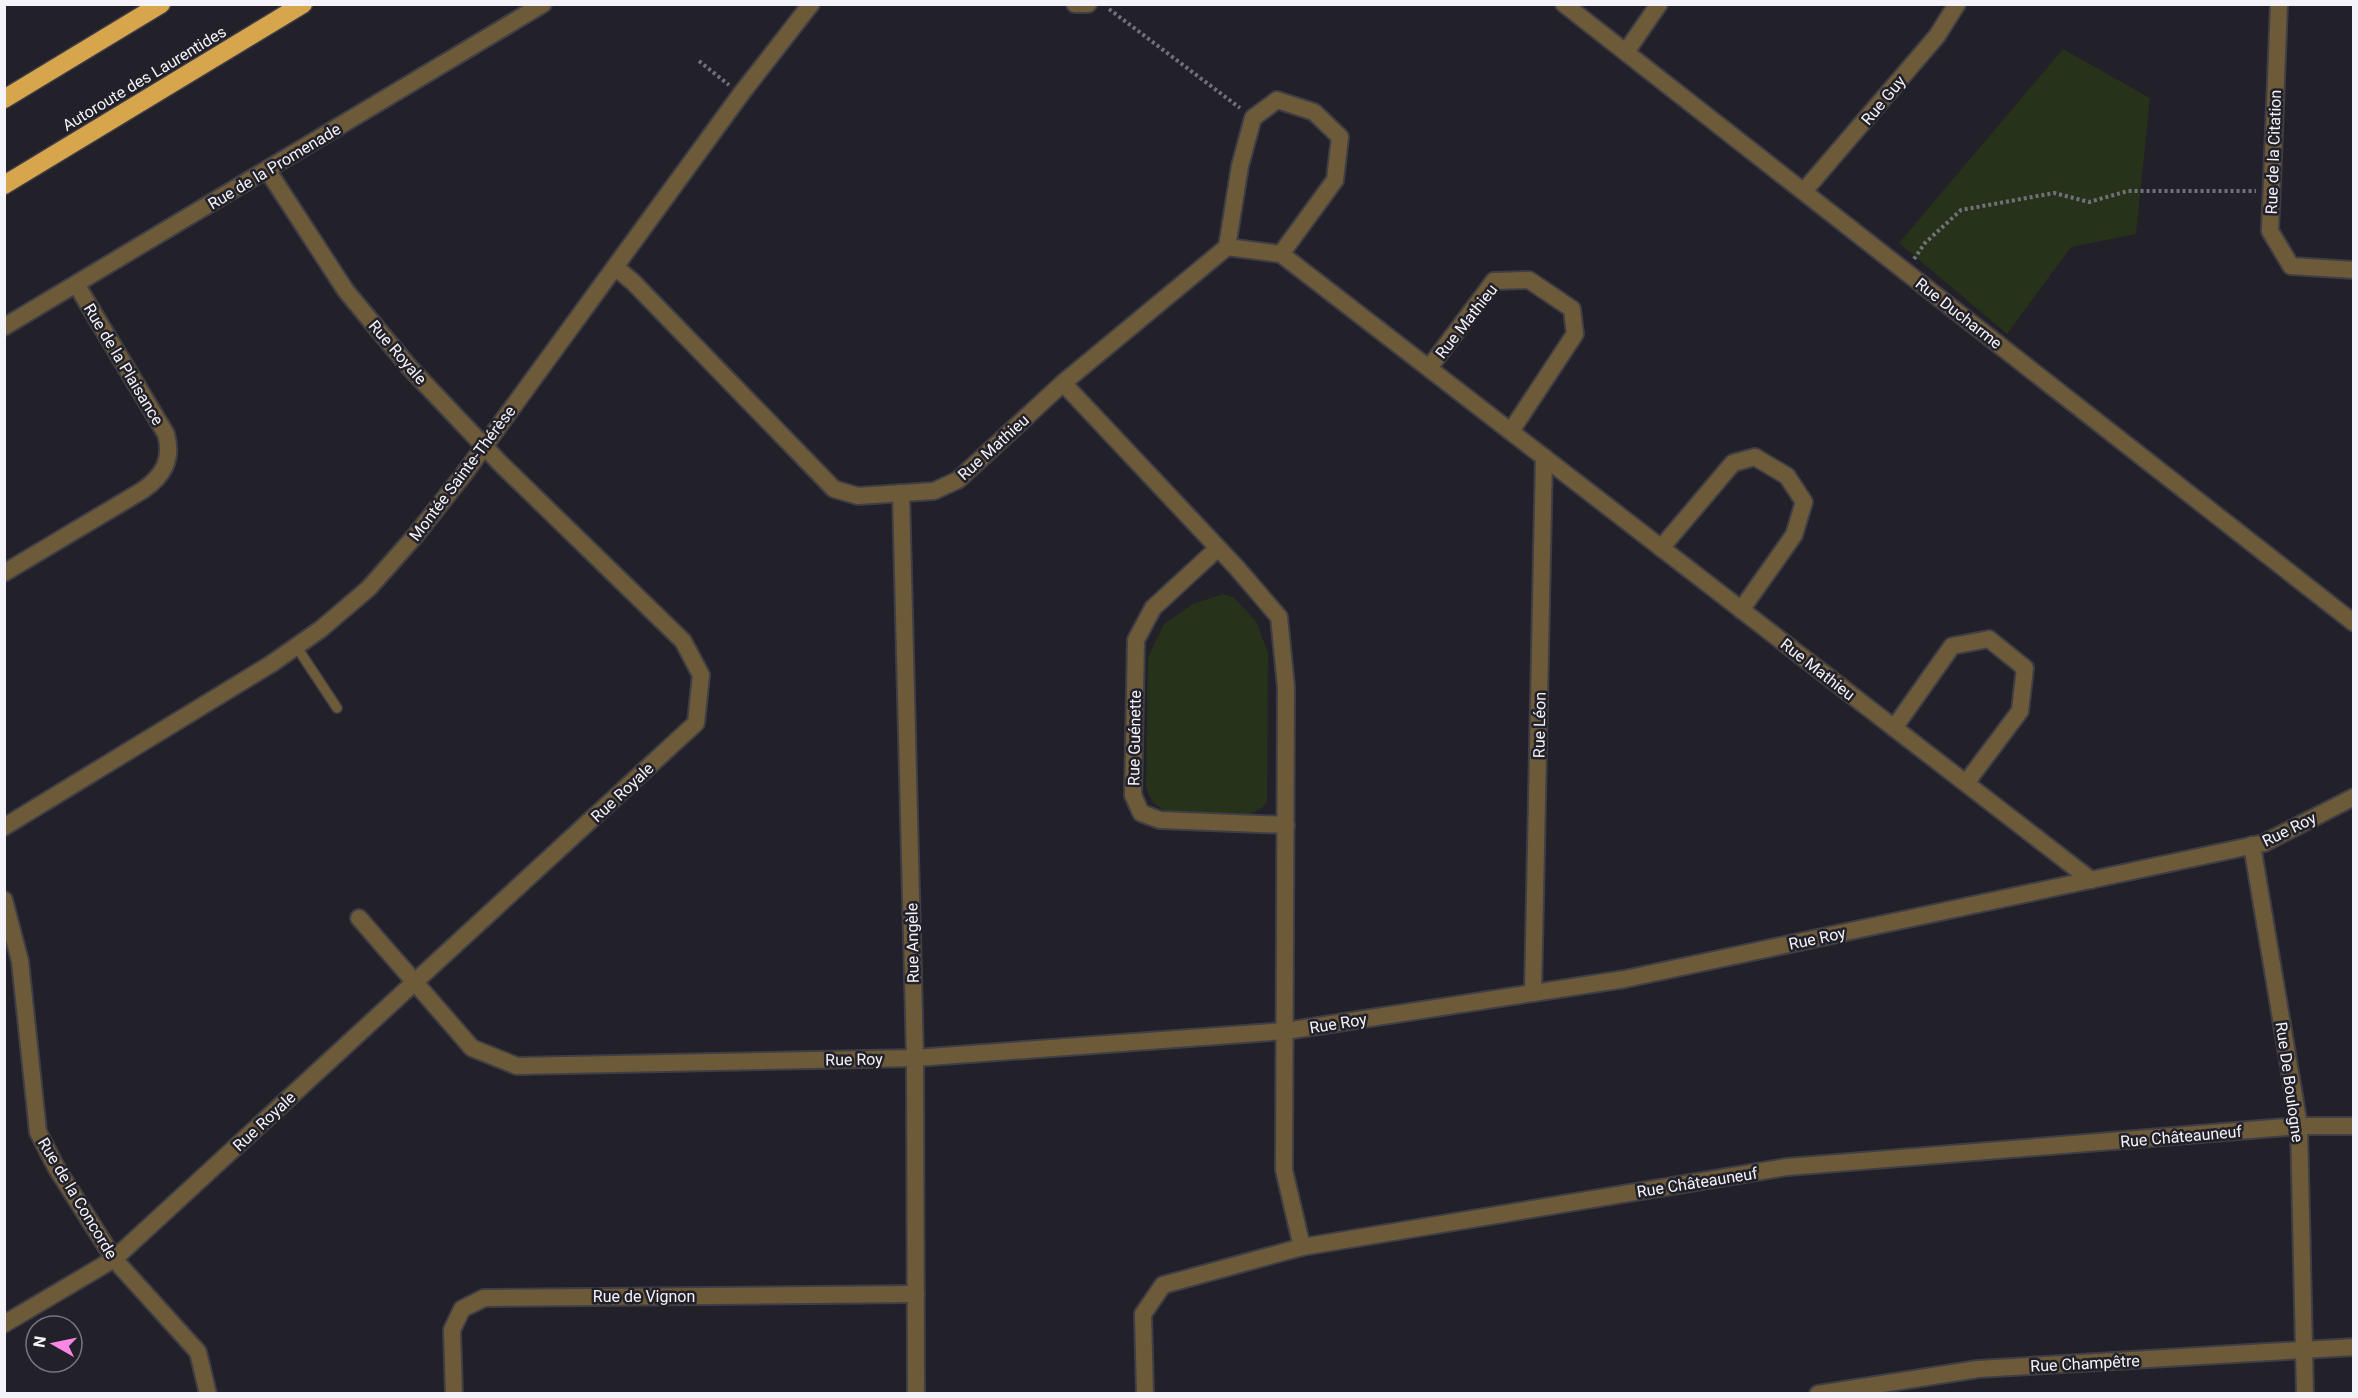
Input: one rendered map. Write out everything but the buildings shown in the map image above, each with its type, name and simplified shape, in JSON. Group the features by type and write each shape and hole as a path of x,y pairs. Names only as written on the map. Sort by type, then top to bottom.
{"highway":[{"path":"4,99 160,4"},
{"name":"Autoroute des Laurentides","path":"4,185 303,4"}],"street":[{"name":"Rue de la Promenade","path":"4,327 268,171 543,4"},
{"name":"Montée Sainte-Thérèse","path":"4,827 203,706 296,646 338,615 369,588 415,536 484,446 741,94 811,4"},
{"path":"1075,4 1088,4"},
{"name":"Rue Ducharme","path":"1564,4 2354,623"},
{"path":"1626,52 1659,4"},
{"name":"Rue Guy","path":"1804,191 1937,36 1957,4"},
{"name":"Rue de la Citation","path":"2279,4 2270,231 2291,266 2354,270"},
{"path":"1277,100 1314,112 1340,137 1335,180 1281,254 1227,247 1240,166 1253,118 1277,100"},
{"name":"Rue Royale","path":"4,1324 114,1259 696,723 701,675 683,641 484,446 410,368 361,310 334,273 268,171"},
{"name":"Rue Mathieu","path":"615,267 640,289 834,489 858,495 934,492 958,480 1063,383 1227,247"},
{"name":"Rue Mathieu","path":"1281,254 2091,880"},
{"name":"Rue Mathieu","path":"1429,368 1494,281 1529,280 1572,309 1575,334 1510,431"},
{"name":"Rue de la Plaisance","path":"4,573 143,490 157,479 168,462 169,448 166,434 76,284"},
{"path":"1063,383 1218,548 1278,617 1286,687 1284,1170 1302,1247"},
{"name":"Rue Léon","path":"1533,993 1544,457"},
{"path":"1661,548 1733,463 1755,458 1787,476 1804,502 1794,536 1741,610"},
{"name":"Rue Angèle","path":"901,493 915,1058 916,1394"},
{"name":"Rue Guénette","path":"1218,548 1152,608 1136,640 1133,795 1141,813 1160,820 1286,825"},
{"path":"1894,728 1952,646 1989,639 2025,668 2020,711 1966,783"},
{"name":"Rue Roy","path":"358,918 472,1048 517,1066 915,1058 1285,1031 1625,979 2264,843 2354,797"},
{"name":"Rue De Boulogne","path":"2252,845 2299,1126 2305,1394"},
{"name":"Rue de la Concorde","path":"4,900 20,961 38,1132 57,1169 114,1259 198,1352 208,1394"},
{"name":"Rue Châteauneuf","path":"1145,1394 1143,1314 1163,1285 1302,1247 1787,1167 2299,1126 2354,1126"},
{"name":"Rue de Vignon","path":"454,1394 452,1330 462,1309 484,1298 916,1294"},
{"name":"Rue Champêtre","path":"1818,1394 1978,1369 2354,1347"}],"lane":[{"path":"296,646 337,708"}],"path":[{"path":"1109,9 1253,118"},
{"path":"699,61 741,94"},
{"path":"1906,272 1925,243 1961,210 2054,193 2089,202 2128,191 2271,192"}],"green space":[{"path":"2063,49 2150,98 2136,234 2071,247 2007,334 1899,243"},
{"path":"1223,594 1233,597 1256,621 1268,653 1267,802 1262,808 1250,814 1170,813 1154,803 1146,787 1148,657 1164,624 1193,604"}]}
